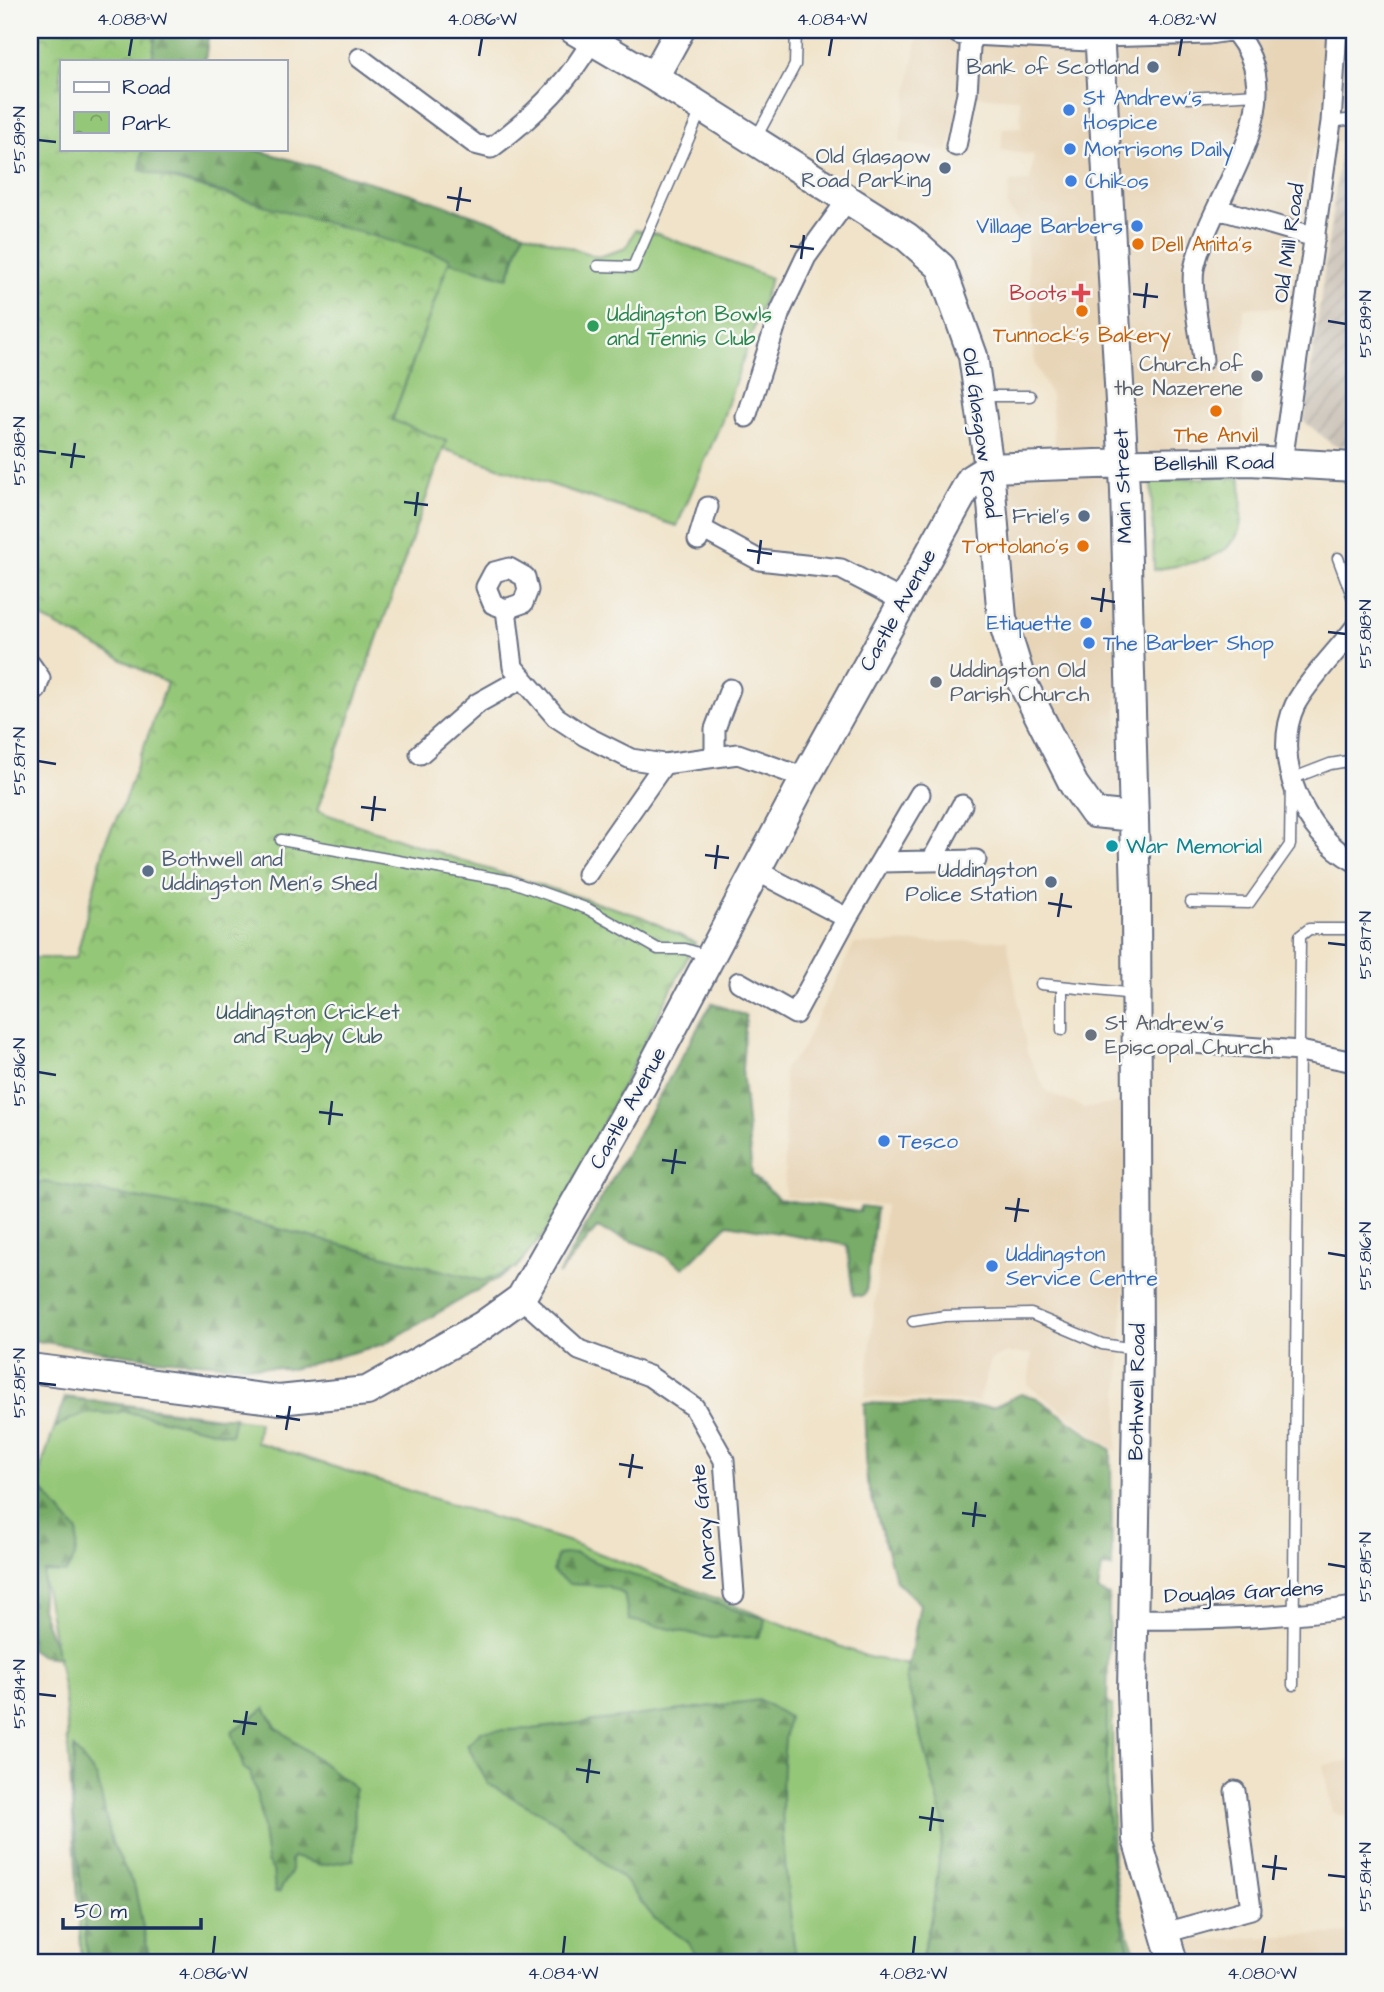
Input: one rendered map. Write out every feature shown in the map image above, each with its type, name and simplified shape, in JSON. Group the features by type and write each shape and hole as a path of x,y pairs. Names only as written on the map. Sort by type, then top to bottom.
{"street":[{"path":"654,76 680,30"},
{"path":"956,146 967,93 966,31 1100,34 1234,30 1252,56 1259,94 1248,136 1193,272 1203,360"},
{"name":"Old Mill Road","path":"1282,462 1331,122 1337,30"},
{"name":"Main Street","path":"1100,34 1123,464 1133,817"},
{"path":"360,58 475,144 491,148 512,132 579,64 583,35"},
{"name":"Old Glasgow Road","path":"583,35 654,76 921,246 941,267 973,356 989,468 1002,618 1021,680 1074,785 1094,813 1133,817"},
{"path":"746,417 780,312 806,257 848,200"},
{"path":"1218,209 1315,237"},
{"name":"Bellshill Road","path":"989,468 1282,462 1354,467"},
{"name":"Castle Avenue","path":"30,1368 279,1400 367,1391 482,1326 521,1298 643,1084 755,870 958,502 971,479 989,468"},
{"path":"958,502 993,519"},
{"path":"708,508 699,535 759,560 841,569 903,601"},
{"path":"506,609 513,667 556,717 585,736 631,759 664,764 715,756 750,756 805,778"},
{"path":"1354,629 1295,704 1286,737 1291,779 1311,823 1344,856 1354,862"},
{"path":"30,664 40,678 36,690 30,694"},
{"path":"420,754 478,703 521,679"},
{"path":"715,756 715,729 730,689"},
{"path":"587,874 664,764"},
{"path":"739,982 796,1014 847,918 882,862 919,794"},
{"path":"932,860 962,805"},
{"name":"Bothwell Road","path":"1133,817 1138,995 1138,1350 1132,1691 1137,1839 1172,1962"},
{"path":"882,862 976,860"},
{"path":"755,870 847,918"},
{"path":"1138,1039 1300,1051 1354,1062"},
{"name":"Moray Gate","path":"521,1298 579,1350 649,1376 694,1407 724,1460 734,1594"},
{"name":"Douglas Gardens","path":"1135,1619 1222,1620 1296,1616 1354,1607"},
{"path":"1164,1933 1251,1909 1235,1791"}],"lane":[{"path":"754,142 795,65 796,30"},
{"path":"1188,99 1259,94"},
{"path":"598,266 633,267 702,108"},
{"path":"1331,122 1354,119"},
{"path":"979,396 1030,396"},
{"path":"1338,558 1354,601"},
{"path":"1191,902 1248,904 1290,845 1291,779 1330,764 1354,760"},
{"path":"281,840 510,881 588,909 657,949 685,949 709,956"},
{"path":"1293,1685 1296,1616 1302,932 1354,929"},
{"path":"1041,984 1138,995"},
{"path":"1062,987 1062,1030"},
{"path":"913,1321 1031,1314 1102,1344 1138,1350"}],"shaded area":[{"path":"1275,30 1321,30 1325,41 1354,45 1354,137 1313,149 1284,309 1244,307 1243,449 1109,477 1120,792 1101,799 1026,655 1012,610 1005,474 1057,474 1051,396 1034,362 1034,319 1025,232 1007,207 1010,182 1030,181 1034,155 1001,151 1003,128 1021,127 1020,99 973,96 976,40 1217,41"},
{"path":"918,33 968,40 961,95 948,152 899,142"},
{"path":"1354,137 1354,447 1333,445 1304,421 1342,140"},
{"path":"1007,940 1027,1052 1046,1091 1083,1108 1126,1102 1129,1156 1117,1451 1028,1385 1032,1354 1007,1353 991,1360 979,1402 865,1397 885,1205 785,1197 784,1068 800,1052 854,944"},
{"path":"1354,1760 1354,1820 1332,1812 1323,1765"},
{"path":"1354,1930 1354,1962 1194,1962 1184,1941 1347,1933"}],"green space":[{"name":"Uddingston Cricket and Rugby Club","path":"30,30 156,30 152,60 60,60 60,150 142,150 140,170 450,258 392,420 446,441 317,811 478,866 643,917 695,943 551,1226 516,1268 484,1281 205,1210 45,1182 30,1183 30,958 76,958 106,840 122,807 167,683 30,612"},
{"path":"156,30 209,30 205,60 152,60"},
{"path":"142,150 257,150 408,193 524,232 508,278 291,218 235,196 140,170"},
{"path":"635,230 658,234 771,278 721,423 677,526 443,449 446,442 392,421 450,258 508,278 524,232 598,257 626,248"},
{"path":"1241,477 1240,527 1227,548 1191,563 1154,570 1151,479"},
{"path":"712,1003 746,1016 742,1069 752,1175 779,1199 860,1212 861,1206 876,1208 866,1293 861,1296 853,1295 847,1245 728,1224 684,1268 655,1250 597,1228 558,1275"},
{"path":"45,1182 205,1210 484,1281 516,1268 384,1344 292,1369 156,1359 30,1340 30,1183"},
{"path":"1021,1394 1037,1398 1111,1450 1112,1568 1102,1567 1098,1591 1109,1596 1107,1781 1113,1874 1133,1962 930,1962 922,1955 932,1913 944,1823 906,1679 920,1604 896,1581 867,1482 864,1403 993,1407"},
{"path":"65,1397 259,1422 256,1442 567,1541 868,1657 1112,1705 1113,1863 1123,1919 1138,1962 82,1962 65,1698 38,1549 41,1467"},
{"path":"68,1398 211,1417 235,1417 231,1435 123,1411 83,1415 56,1427 60,1410"},
{"path":"38,1485 78,1532 75,1557 66,1573 44,1572 41,1608 59,1658 42,1656 30,1649 30,1507"},
{"path":"575,1553 743,1613 765,1618 763,1630 758,1637 712,1638 629,1620 624,1594 607,1586 569,1584 553,1572 557,1555"},
{"path":"760,1700 788,1717 782,1779 783,1840 796,1962 699,1962 688,1942 654,1918 623,1879 553,1820 488,1784 467,1745 481,1731 532,1729"},
{"path":"265,1708 276,1727 355,1788 354,1860 321,1865 294,1857 291,1859 291,1872 279,1892 275,1892 273,1870 267,1862 260,1807 250,1772 244,1769 232,1732"},
{"path":"74,1748 97,1778 112,1843 135,1888 150,1962 88,1962 72,1794"}],"place":[{"name":"Bank of Scotland","path":"1153,67"},
{"name":"St Andrew's Hospice","path":"1069,110"},
{"name":"Morrisons Daily","path":"1070,149"},
{"name":"Old Glasgow Road Parking","path":"945,168"},
{"name":"Chikos","path":"1071,181"},
{"name":"Village Barbers","path":"1137,226"},
{"name":"Dell Anita's","path":"1138,244"},
{"name":"Boots","path":"1081,293"},
{"name":"Tunnock's Bakery","path":"1082,311"},
{"name":"Uddingston Bowls and Tennis Club","path":"593,326"},
{"name":"Church of the Nazerene","path":"1257,376"},
{"name":"The Anvil","path":"1216,411"},
{"name":"Friel's","path":"1084,516"},
{"name":"Tortolano's","path":"1083,546"},
{"name":"Etiquette","path":"1086,623"},
{"name":"The Barber Shop","path":"1089,643"},
{"name":"Uddingston Old Parish Church","path":"936,682"},
{"name":"War Memorial","path":"1112,846"},
{"name":"Bothwell and Uddingston Men's Shed","path":"148,871"},
{"name":"Uddingston Police Station","path":"1051,882"},
{"name":"St Andrew's Episcopal Church","path":"1091,1035"},
{"name":"Tesco","path":"884,1141"},
{"name":"Uddingston Service Centre","path":"992,1266"}]}
